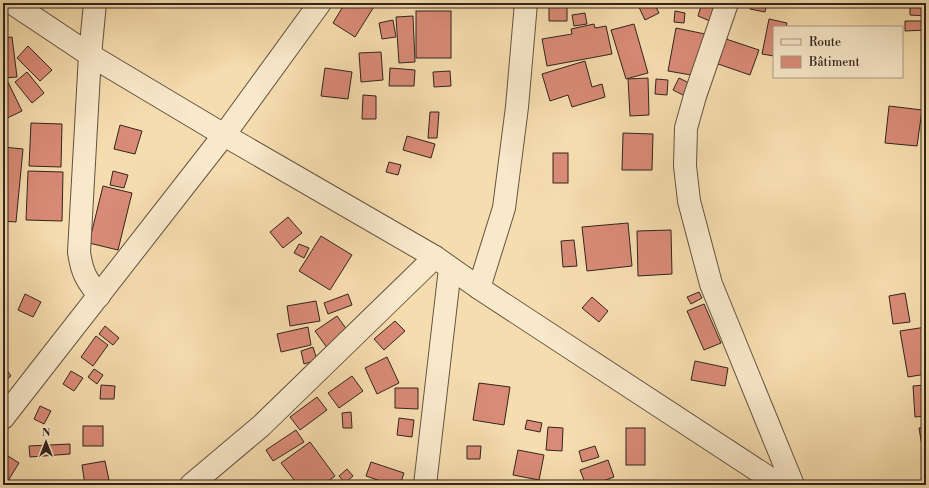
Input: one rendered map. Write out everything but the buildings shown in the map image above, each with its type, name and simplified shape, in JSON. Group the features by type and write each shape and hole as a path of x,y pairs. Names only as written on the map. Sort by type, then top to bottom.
{"street":[{"path":"12,3 90,55 442,263 780,485"},
{"path":"95,3 90,55 79,252 82,269 86,280 99,296"},
{"path":"3,418 224,135 320,3"},
{"path":"479,288 504,208 517,107 526,3"},
{"path":"727,3 695,96 686,128 685,166 689,201 711,284 792,485"},
{"path":"191,485 261,426 442,263"},
{"path":"425,485 442,263"}]}
